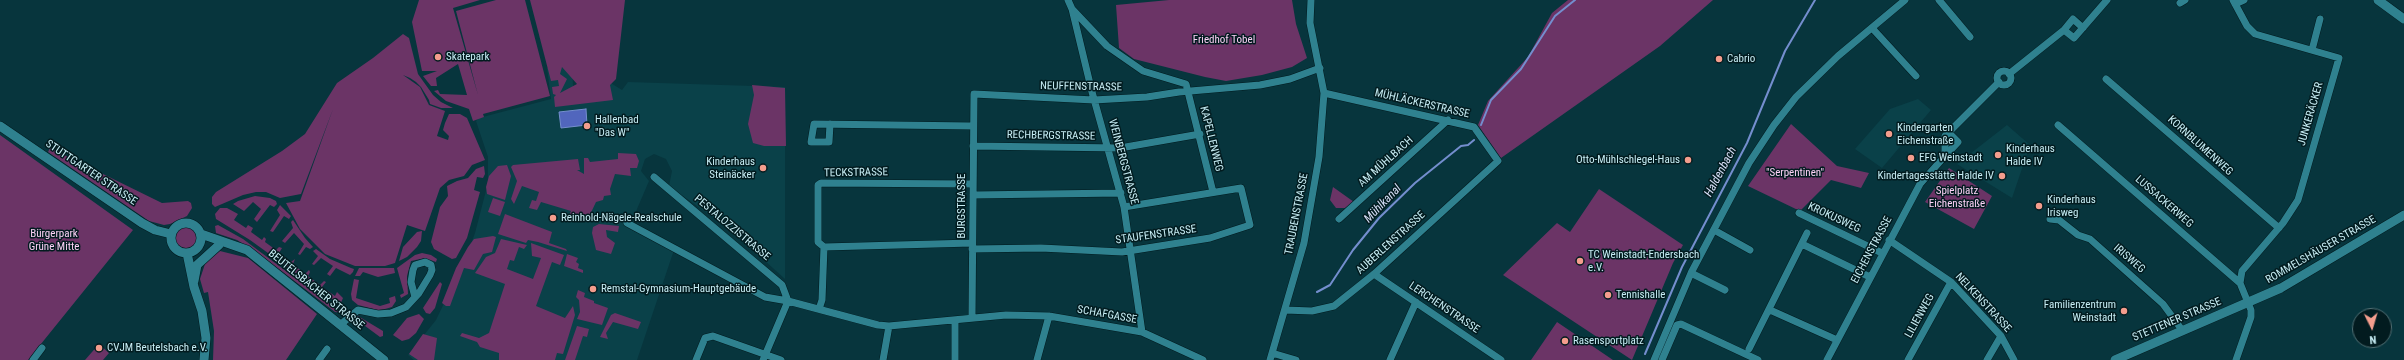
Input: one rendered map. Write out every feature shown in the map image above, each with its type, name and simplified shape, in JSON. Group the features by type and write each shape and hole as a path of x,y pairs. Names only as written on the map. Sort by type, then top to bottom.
{"street":[{"name":"WEINBERGSTRASSE","path":"1068,0 1072,8 1094,100 1110,148 1124,207 1142,332"},
{"name":"TRAUBENSTRASSE","path":"1271,357 1304,243 1313,196 1324,93 1310,23 1311,0"},
{"path":"1654,360 1691,273 1749,163 1774,125 1796,97 1838,56 1905,0"},
{"path":"1939,0 1970,37"},
{"path":"2064,30 2074,38 2107,0"},
{"path":"2234,2 2244,0"},
{"path":"2378,0 2404,19"},
{"path":"2386,0 2393,10"},
{"name":"JUNKERÄCKER","path":"2234,2 2247,26 2255,34 2338,58 2301,191 2293,209 2242,271 2240,283"},
{"path":"1072,8 1107,46 1143,71 1186,84 1188,92"},
{"path":"1945,156 1945,136 1999,82 1998,79 2000,73 2009,74 2064,30 2073,19 2083,28"},
{"path":"2312,50 2320,19"},
{"path":"1872,28 1916,76"},
{"name":"NEUFFENSTRASSE","path":"974,94 1094,100 1147,97 1168,93 1260,85 1290,79 1320,68"},
{"name":"KORNBLUMENWEG","path":"2106,79 2278,228"},
{"name":"KAPELLENWEG","path":"1188,92 1200,134 1213,192"},
{"name":"MÜHLÄCKERSTRASSE","path":"1324,93 1474,127 1498,161"},
{"name":"BURGSTRASSE","path":"972,318 974,94"},
{"name":"AM MÜHLBACH","path":"1339,219 1448,120"},
{"path":"830,124 973,126"},
{"name":"LUSSACKERWEG","path":"2058,125 2240,283 2248,302 2252,317 2236,360"},
{"name":"STUTTGARTER STRASSE","path":"0,126 142,223 156,230 171,234"},
{"name":"EICHENSTRASSE","path":"1827,360 1882,253 1920,184 1958,142 1948,132"},
{"name":"RECHBERGSTRASSE","path":"973,146 1120,148 1200,134"},
{"name":"AUBERLENSTRASSE","path":"1285,310 1312,311 1334,306 1374,274 1498,161"},
{"name":"PESTALOZZISTRASSE","path":"654,177 782,285 788,301"},
{"name":"TECKSTRASSE","path":"820,309 822,300 824,247 818,242 818,185 821,183 973,184"},
{"name":"STAUFENSTRASSE","path":"824,247 972,246 1130,251 1210,238 1250,225 1241,188 1213,192"},
{"path":"1124,207 1213,192"},
{"path":"973,195 1120,193"},
{"name":"KROKUSWEG","path":"1799,213 1882,253"},
{"name":"ROMMELSHÄUSER STRASSE","path":"2248,302 2281,288 2338,257 2404,215"},
{"name":"IRISWEG","path":"2050,219 2059,220 2078,235 2090,239 2163,304 2177,321 2182,330"},
{"path":"184,223 197,227 200,234 199,245 196,249 187,254 174,248 171,244 171,234 175,227 184,223"},
{"path":"627,223 765,297 788,301 889,326 1006,315 1049,316 1037,360"},
{"path":"1714,230 1750,250"},
{"path":"1749,349 1770,310 1807,233"},
{"name":"BEUTELSBACHER STRASSE","path":"200,234 247,250 384,360"},
{"name":"NELKENSTRASSE","path":"1889,240 1951,282 2001,336 2014,360"},
{"name":"BEUTELSBACHER STRASSE","path":"199,245 230,244"},
{"path":"1802,244 1870,277"},
{"path":"194,287 197,264 219,245"},
{"path":"187,254 194,287 202,311 206,338 204,360"},
{"path":"340,325 354,312 391,313 406,307 415,297 432,270 431,264 426,262 415,266 413,270 411,282 415,297"},
{"path":"1691,273 1725,290"},
{"name":"LERCHENSTRASSE","path":"1374,274 1501,360"},
{"name":"LILIENWEG","path":"1908,360 1951,282"},
{"path":"764,358 788,301"},
{"path":"1390,360 1416,302"},
{"name":"STETTENER STRASSE","path":"2115,360 2248,302"},
{"path":"1770,310 1837,340"},
{"name":"SCHAFGASSE","path":"1049,316 1142,332 1203,360"},
{"path":"955,321 955,360"},
{"path":"1662,360 1677,325 1681,324 1758,360"},
{"path":"883,360 889,326"},
{"path":"696,360 705,338 713,336 764,358 781,360"},
{"path":"1987,360 2001,336"},
{"path":"33,360 42,348"},
{"path":"319,360 328,349"},
{"path":"1271,357 1296,360"}],"shaded area":[{"path":"572,62 573,86 609,82 622,90 628,82 785,87 785,279 731,230 669,186 672,171 666,159 654,154 645,159 641,171 649,181 631,223 674,250 637,360 414,360 408,355 436,320 467,255 475,233 488,183 488,157 476,121 479,118 551,99 547,68"},
{"name":"Kindergarten Eichenstraße","path":"1918,99 1931,110 1882,168 1855,149 1890,109"},
{"name":"Kinderhaus Halde IV","path":"2007,125 2030,145 2012,198 1957,164"}],"green space":[{"path":"419,0 480,0 453,8 478,95 456,11 496,0 525,0 550,96 483,114 484,117 473,121 469,109 446,101 434,91 438,90 440,94 467,95 458,64 436,78 437,86 431,86 423,76 437,71 422,71 412,22"},
{"path":"530,0 625,0 616,79 610,85 613,100 555,107 554,97 556,95 553,94 552,87 559,86 558,80 551,81","holes":["562,67 577,84 560,93 567,79 560,74"]},
{"name":"Friedhof Tobel","path":"1169,0 1292,0 1296,24 1307,58 1292,67 1262,75 1226,81 1134,59 1119,48 1116,5"},
{"path":"1568,0 1713,0 1660,46 1501,158 1478,125 1488,101 1528,57 1552,13"},
{"path":"403,34 409,38 418,74 433,95 441,102 453,108 441,108 430,104 421,87 410,78 403,75 420,87 429,105 445,111 437,136 448,140 449,136 443,130 449,114 460,114 467,118 485,160 472,165 464,176 449,180 440,188 425,231 407,225 395,263 385,266 355,266 325,254 300,229 286,203 300,201 333,109 301,194 280,198 266,192 256,192 243,195 215,207 212,204 212,197 216,192 282,151 305,134 337,83 373,58"},
{"path":"752,85 785,88 786,146 764,146 753,143 748,124 754,95"},
{"name":"\"Serpentinen\"","path":"1791,124 1837,166 1869,173 1861,188 1831,180 1800,211 1748,186"},
{"name":"Bürgerpark Grüne Mitte","path":"0,135 133,230 28,360 0,360"},
{"path":"50,148 162,203 188,201 191,203 192,208 187,216 170,224 164,225 149,221 48,152"},
{"path":"618,153 636,154 639,161 637,168 630,168 631,176 615,174 610,189 611,195 604,196 603,200 596,202 587,221 569,215 571,211 541,202 537,210 529,208 532,200 536,201 539,192 522,186 514,204 511,199 517,181 511,167 513,165 578,159 580,170 577,170 584,174 584,158 588,158 590,162 618,159"},
{"path":"507,165 511,176 505,200 487,194 486,187 489,176 498,166"},
{"path":"484,166 485,174 483,178 477,177 474,190 480,192 467,238 456,258 452,259 434,249 431,242 440,207 448,196 447,186 468,178 476,169"},
{"name":"Spielplatz Eichenstraße","path":"1949,168 1992,196 1974,229 1925,202"},
{"path":"1333,187 1354,202 1345,208 1336,208 1330,200"},
{"name":"TC Weinstadt-Endersbach e.V.","path":"1599,189 1683,245 1673,263 1632,360 1503,275 1557,223 1570,232"},
{"path":"255,196 270,198 276,201 277,204 274,207 270,205 257,222 254,219 261,209 253,202 244,211 233,204"},
{"path":"493,198 505,202 500,216 488,212"},
{"path":"280,205 291,216 289,219 284,216 273,232 270,231 280,215 277,210"},
{"path":"220,208 227,208 238,214 234,220 246,228 248,225 253,228 251,232 262,240 264,237 266,239 265,242 276,250 279,247 282,248 279,253 291,262 295,259 293,264 305,274 309,270 310,272 308,276 320,285 324,281 326,282 322,287 335,296 337,292 343,298 340,305 250,240 216,219 215,214"},
{"path":"505,214 552,232 549,243 566,249 567,251 528,240 526,243 498,234"},
{"path":"293,220 313,247 310,249 306,247 300,255 298,254 304,244 294,233 285,243 282,241 293,228 291,222"},
{"path":"599,224 619,226 618,232 606,230 607,237 615,243 611,254 596,250 592,233 593,227"},
{"path":"218,225 243,239 342,313 335,312 262,256 237,240 216,233 215,226"},
{"path":"186,227 194,230 197,238 194,246 186,249 178,246 175,238 178,230"},
{"path":"422,231 421,241 417,247 407,257 399,261 403,247 417,232"},
{"path":"493,236 496,237 492,252 483,254 474,270 464,268 450,306 446,306 442,303 456,268 468,247 474,239"},
{"path":"501,239 527,245 524,249 519,247 514,261 510,260 507,269 533,279 541,258 532,256 531,243 564,255 560,265 552,262 536,306 565,318 573,306 575,315 563,354 557,353 555,360 499,360 499,353 480,347 477,342 460,336 462,333 479,338 489,333 505,284 475,273 486,257 495,253"},
{"path":"316,249 330,259 354,269 353,272 350,275 336,268 330,276 327,274 333,266 321,258 314,265 312,264 318,256 313,251"},
{"path":"220,251 248,258 317,314 286,360 213,360 214,331 208,292 204,293 200,279 206,261"},
{"path":"422,253 431,255 437,259 436,262 425,258 411,261 407,276 408,294 401,298 400,295 404,293 397,268 415,255"},
{"path":"567,254 578,258 576,262 579,264 578,268 583,270 583,273 564,266"},
{"path":"359,268 394,268 395,273 378,277 363,272 360,276 355,276"},
{"path":"354,279 359,280 356,298 380,306 390,303 389,298 395,296 396,301 392,307 378,310 358,305 352,300 351,294"},
{"path":"440,282 442,284 435,308 430,314 426,313 423,308"},
{"path":"578,290 585,293 584,297 594,301 594,303 608,308 602,325 577,319 580,312 579,300 576,297"},
{"path":"615,313 641,322 638,329 613,322 606,333 608,339 600,337 611,315"},
{"path":"419,314 424,319 416,333 409,339 402,341 393,335 407,318"},
{"path":"358,316 383,331 383,336 380,337 353,317"},
{"name":"Rasensportplatz","path":"1557,322 1613,360 1531,360"},
{"path":"577,326 589,329 587,337 583,336 575,360 565,360"},
{"path":"423,334 437,338 434,360 418,360 409,354"},
{"name":"CVJM Beutelsbach e.V.","path":"99,344 109,353 103,360 85,360"}],"water":[{"path":"586,109 587,125 561,128 559,112"}],"waterway":[{"name":"Mühlkanal","path":"1481,125 1491,100 1521,69 1555,16 1575,0"},
{"name":"Haldenbach","path":"1645,354 1682,267 1747,143 1785,51 1815,0"},
{"name":"Mühlkanal","path":"1317,292 1330,285 1353,250 1379,218 1415,183 1461,146 1468,145 1474,140"}],"place":[{"name":"Skatepark","path":"438,57"},
{"name":"Cabrio","path":"1719,59"},
{"name":"Hallenbad \"Das W\"","path":"587,126"},
{"name":"Kindergarten Eichenstraße","path":"1889,134"},
{"name":"Kinderhaus Halde IV","path":"1998,155"},
{"name":"EFG Weinstadt","path":"1911,158"},
{"name":"Otto-Mühlschlegel-Haus","path":"1688,160"},
{"name":"Kinderhaus Steinäcker","path":"763,168"},
{"name":"Kindertagesstätte Halde IV","path":"2002,176"},
{"name":"Kinderhaus Irisweg","path":"2039,206"},
{"name":"Reinhold-Nägele-Realschule","path":"553,218"},
{"name":"TC Weinstadt-Endersbach e.V.","path":"1580,261"},
{"name":"Remstal-Gymnasium-Hauptgebäude","path":"593,289"},
{"name":"Tennishalle","path":"1608,295"},
{"name":"Familienzentrum Weinstadt","path":"2124,311"},
{"name":"Rasensportplatz","path":"1565,341"},
{"name":"CVJM Beutelsbach e.V.","path":"99,348"}]}
